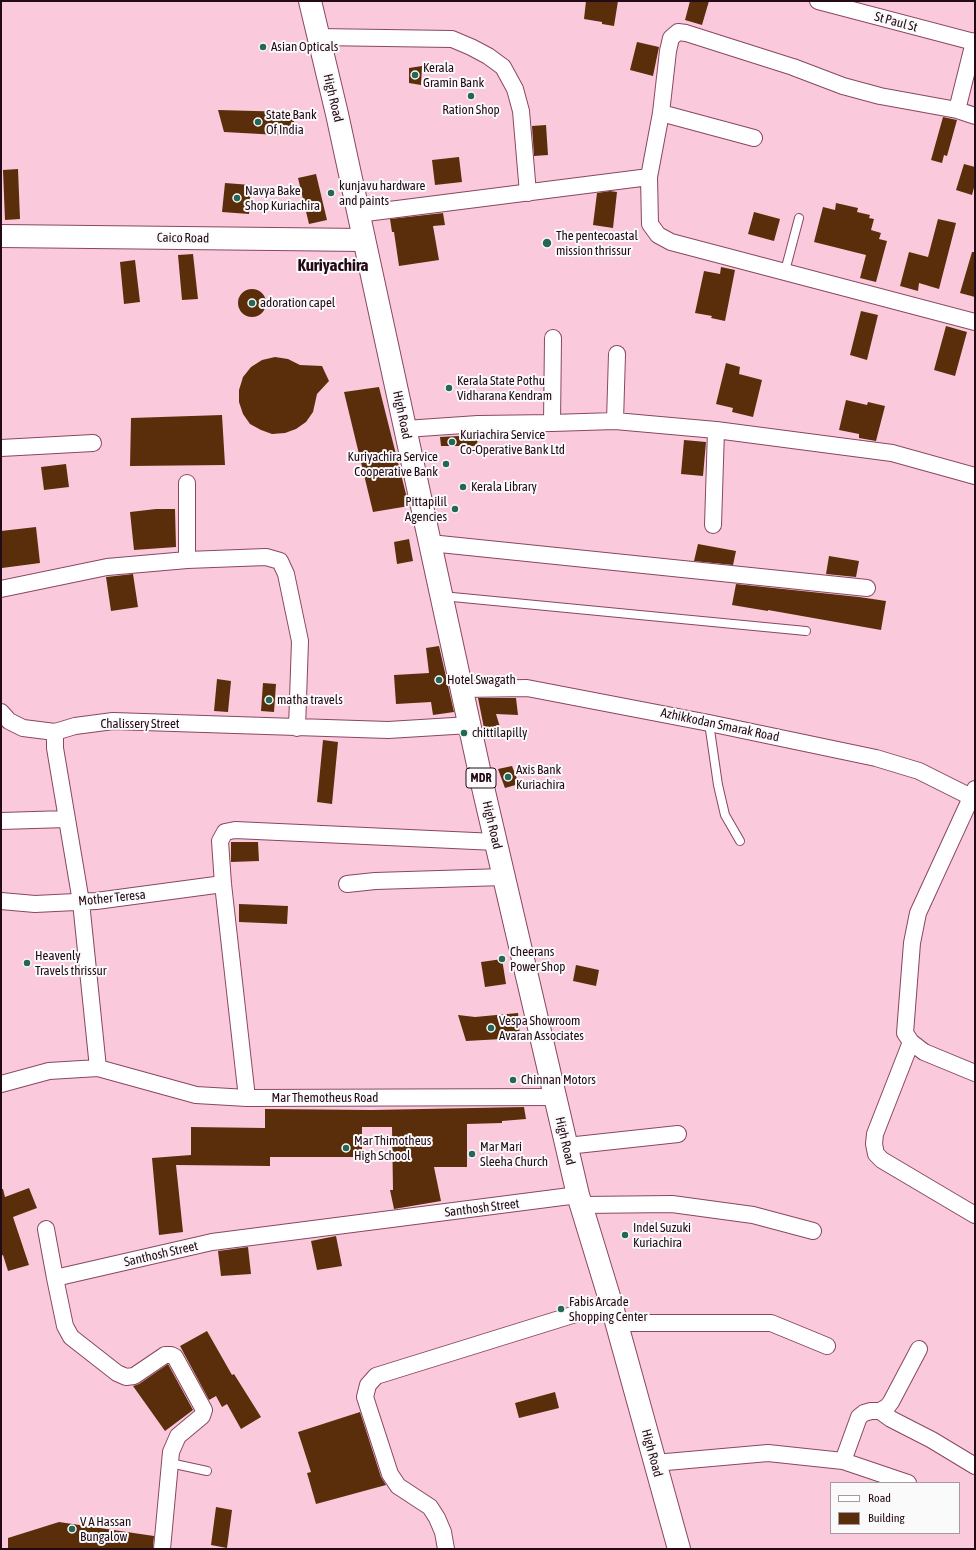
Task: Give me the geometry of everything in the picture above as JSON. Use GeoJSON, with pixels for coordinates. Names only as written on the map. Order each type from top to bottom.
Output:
{"type":"FeatureCollection","features":[{"type":"Feature","properties":{"kind":"main road","name":"High Road"},"geometry":{"type":"LineString","coordinates":[[310,1],[496,842],[555,1097],[580,1200],[617,1323],[679,1549]]}},
{"type":"Feature","properties":{"kind":"main road","name":"Caico Road"},"geometry":{"type":"LineString","coordinates":[[1,236],[364,240]]}},
{"type":"Feature","properties":{"kind":"street","name":"St Paul St"},"geometry":{"type":"LineString","coordinates":[[818,1],[974,42]]}},
{"type":"Feature","properties":{"kind":"street"},"geometry":{"type":"LineString","coordinates":[[975,116],[958,110],[880,96],[843,86],[793,67],[686,33],[678,32],[671,38],[668,51],[661,113],[649,177],[650,224],[658,235],[671,242],[975,322]]}},
{"type":"Feature","properties":{"kind":"street"},"geometry":{"type":"LineString","coordinates":[[318,37],[452,39],[488,56],[503,67],[515,89],[522,111],[528,192]]}},
{"type":"Feature","properties":{"kind":"street"},"geometry":{"type":"LineString","coordinates":[[958,110],[974,42]]}},
{"type":"Feature","properties":{"kind":"street"},"geometry":{"type":"LineString","coordinates":[[661,113],[754,138]]}},
{"type":"Feature","properties":{"kind":"street"},"geometry":{"type":"LineString","coordinates":[[358,214],[649,177]]}},
{"type":"Feature","properties":{"kind":"street"},"geometry":{"type":"LineString","coordinates":[[552,424],[553,338]]}},
{"type":"Feature","properties":{"kind":"street"},"geometry":{"type":"LineString","coordinates":[[615,420],[617,354]]}},
{"type":"Feature","properties":{"kind":"street"},"geometry":{"type":"LineString","coordinates":[[405,429],[478,424],[552,424],[615,420],[716,430],[892,453],[975,476]]}},
{"type":"Feature","properties":{"kind":"street"},"geometry":{"type":"LineString","coordinates":[[713,525],[716,430]]}},
{"type":"Feature","properties":{"kind":"street"},"geometry":{"type":"LineString","coordinates":[[1,448],[93,443]]}},
{"type":"Feature","properties":{"kind":"street"},"geometry":{"type":"LineString","coordinates":[[187,483],[187,560]]}},
{"type":"Feature","properties":{"kind":"street"},"geometry":{"type":"LineString","coordinates":[[430,543],[867,588]]}},
{"type":"Feature","properties":{"kind":"street"},"geometry":{"type":"LineString","coordinates":[[1,588],[107,567],[187,560],[266,557],[280,560],[286,574],[300,641],[297,728]]}},
{"type":"Feature","properties":{"kind":"street","name":"Azhikkodan Smarak Road"},"geometry":{"type":"LineString","coordinates":[[462,689],[527,688],[709,722],[876,758],[919,771],[973,795]]}},
{"type":"Feature","properties":{"kind":"street"},"geometry":{"type":"LineString","coordinates":[[1,712],[9,721],[22,728],[55,732],[54,748],[81,902],[98,1068]]}},
{"type":"Feature","properties":{"kind":"street","name":"Chalissery Street"},"geometry":{"type":"LineString","coordinates":[[55,732],[75,726],[113,721],[388,730],[470,725]]}},
{"type":"Feature","properties":{"kind":"street"},"geometry":{"type":"LineString","coordinates":[[973,795],[918,913],[912,943],[905,1033],[911,1042],[924,1052],[975,1073]]}},
{"type":"Feature","properties":{"kind":"street"},"geometry":{"type":"LineString","coordinates":[[1,821],[67,819]]}},
{"type":"Feature","properties":{"kind":"street"},"geometry":{"type":"LineString","coordinates":[[247,1098],[223,884],[220,841],[225,832],[235,830],[496,842]]}},
{"type":"Feature","properties":{"kind":"street"},"geometry":{"type":"LineString","coordinates":[[347,884],[375,881],[504,877]]}},
{"type":"Feature","properties":{"kind":"street","name":"Mother Teresa"},"geometry":{"type":"LineString","coordinates":[[1,901],[35,904],[81,902],[223,884]]}},
{"type":"Feature","properties":{"kind":"street"},"geometry":{"type":"LineString","coordinates":[[911,1042],[875,1134],[874,1144],[876,1154],[882,1160],[975,1215]]}},
{"type":"Feature","properties":{"kind":"street","name":"Mar Themotheus Road"},"geometry":{"type":"LineString","coordinates":[[1,1084],[49,1071],[98,1068],[196,1095],[247,1098],[555,1097]]}},
{"type":"Feature","properties":{"kind":"street"},"geometry":{"type":"LineString","coordinates":[[567,1146],[678,1134]]}},
{"type":"Feature","properties":{"kind":"street","name":"Santhosh Street"},"geometry":{"type":"LineString","coordinates":[[55,1278],[212,1242],[580,1200],[672,1204],[753,1215],[813,1231]]}},
{"type":"Feature","properties":{"kind":"street"},"geometry":{"type":"LineString","coordinates":[[46,1229],[65,1326],[71,1337],[117,1373],[126,1377],[134,1376],[165,1355],[175,1357],[204,1410],[202,1416],[178,1436],[171,1452],[162,1549]]}},
{"type":"Feature","properties":{"kind":"street"},"geometry":{"type":"LineString","coordinates":[[446,1549],[443,1532],[430,1507],[398,1486],[390,1474],[364,1397],[368,1385],[376,1376],[611,1303]]}},
{"type":"Feature","properties":{"kind":"street"},"geometry":{"type":"LineString","coordinates":[[617,1323],[772,1323],[827,1346]]}},
{"type":"Feature","properties":{"kind":"street"},"geometry":{"type":"LineString","coordinates":[[880,1411],[891,1402],[919,1349]]}},
{"type":"Feature","properties":{"kind":"street"},"geometry":{"type":"LineString","coordinates":[[843,1461],[859,1417],[864,1413],[880,1411],[890,1419],[932,1440],[975,1466]]}},
{"type":"Feature","properties":{"kind":"street"},"geometry":{"type":"LineString","coordinates":[[655,1463],[768,1453],[843,1461],[905,1482]]}},
{"type":"Feature","properties":{"kind":"lane"},"geometry":{"type":"LineString","coordinates":[[785,272],[799,218]]}},
{"type":"Feature","properties":{"kind":"lane"},"geometry":{"type":"LineString","coordinates":[[442,596],[806,631]]}},
{"type":"Feature","properties":{"kind":"lane"},"geometry":{"type":"LineString","coordinates":[[709,722],[718,785],[725,815],[740,841]]}},
{"type":"Feature","properties":{"kind":"lane"},"geometry":{"type":"LineString","coordinates":[[170,1463],[207,1471]]}},
{"type":"Feature","properties":{"kind":"building"},"geometry":{"type":"Polygon","coordinates":[[[586,1],[618,1],[614,26],[584,19],[586,1]]]}},
{"type":"Feature","properties":{"kind":"building"},"geometry":{"type":"Polygon","coordinates":[[[690,1],[709,1],[702,25],[685,20],[690,1]]]}},
{"type":"Feature","properties":{"kind":"building"},"geometry":{"type":"Polygon","coordinates":[[[637,42],[659,47],[653,76],[630,70],[637,42]]]}},
{"type":"Feature","properties":{"kind":"building","name":"Kerala Gramin Bank"},"geometry":{"type":"Polygon","coordinates":[[[422,66],[421,85],[409,83],[409,68],[422,66]]]}},
{"type":"Feature","properties":{"kind":"building","name":"State Bank Of India"},"geometry":{"type":"Polygon","coordinates":[[[218,110],[292,112],[297,136],[224,132],[218,110]]]}},
{"type":"Feature","properties":{"kind":"building"},"geometry":{"type":"Polygon","coordinates":[[[943,117],[957,120],[947,156],[944,155],[942,163],[931,160],[943,117]]]}},
{"type":"Feature","properties":{"kind":"building"},"geometry":{"type":"Polygon","coordinates":[[[546,125],[548,155],[534,156],[532,126],[546,125]]]}},
{"type":"Feature","properties":{"kind":"building"},"geometry":{"type":"Polygon","coordinates":[[[459,157],[462,182],[435,185],[432,160],[459,157]]]}},
{"type":"Feature","properties":{"kind":"building"},"geometry":{"type":"Polygon","coordinates":[[[964,164],[975,167],[975,184],[972,195],[956,190],[964,164]]]}},
{"type":"Feature","properties":{"kind":"building"},"geometry":{"type":"Polygon","coordinates":[[[18,169],[20,219],[5,220],[3,170],[18,169]]]}},
{"type":"Feature","properties":{"kind":"building"},"geometry":{"type":"Polygon","coordinates":[[[316,174],[327,220],[309,224],[298,178],[316,174]]]}},
{"type":"Feature","properties":{"kind":"building","name":"Navya Bake Shop Kuriachira"},"geometry":{"type":"Polygon","coordinates":[[[225,183],[251,185],[249,214],[222,212],[225,183]]]}},
{"type":"Feature","properties":{"kind":"building"},"geometry":{"type":"Polygon","coordinates":[[[610,191],[617,192],[613,228],[593,225],[597,193],[610,191]]]}},
{"type":"Feature","properties":{"kind":"building"},"geometry":{"type":"Polygon","coordinates":[[[836,203],[858,208],[857,212],[870,215],[869,218],[874,219],[871,230],[881,233],[879,239],[887,241],[876,282],[860,278],[866,255],[814,242],[823,207],[835,210],[836,203]]]}},
{"type":"Feature","properties":{"kind":"building"},"geometry":{"type":"Polygon","coordinates":[[[754,212],[780,219],[774,241],[748,234],[754,212]]]}},
{"type":"Feature","properties":{"kind":"building"},"geometry":{"type":"Polygon","coordinates":[[[443,213],[445,225],[433,226],[439,260],[399,266],[394,232],[392,232],[390,219],[443,213]]]}},
{"type":"Feature","properties":{"kind":"building"},"geometry":{"type":"Polygon","coordinates":[[[938,219],[956,223],[939,289],[919,283],[918,291],[900,286],[909,252],[928,257],[938,219]]]}},
{"type":"Feature","properties":{"kind":"building"},"geometry":{"type":"Polygon","coordinates":[[[972,252],[975,252],[975,297],[960,293],[972,252]]]}},
{"type":"Feature","properties":{"kind":"building"},"geometry":{"type":"Polygon","coordinates":[[[193,254],[198,299],[182,300],[178,255],[193,254]]]}},
{"type":"Feature","properties":{"kind":"building"},"geometry":{"type":"Polygon","coordinates":[[[135,260],[140,302],[124,304],[120,262],[135,260]]]}},
{"type":"Feature","properties":{"kind":"building"},"geometry":{"type":"Polygon","coordinates":[[[721,267],[735,270],[725,321],[711,318],[712,316],[695,313],[704,271],[720,274],[721,267]]]}},
{"type":"Feature","properties":{"kind":"building","name":"adoration capel"},"geometry":{"type":"Polygon","coordinates":[[[252,289],[262,293],[266,303],[262,313],[252,317],[242,313],[238,303],[242,293],[252,289]]]}},
{"type":"Feature","properties":{"kind":"building"},"geometry":{"type":"Polygon","coordinates":[[[861,311],[878,315],[867,360],[850,355],[861,311]]]}},
{"type":"Feature","properties":{"kind":"building"},"geometry":{"type":"Polygon","coordinates":[[[946,326],[967,332],[955,376],[934,370],[946,326]]]}},
{"type":"Feature","properties":{"kind":"building"},"geometry":{"type":"Polygon","coordinates":[[[275,357],[288,359],[300,365],[322,366],[329,381],[317,394],[313,412],[306,422],[296,429],[285,433],[272,434],[250,424],[243,414],[239,402],[239,390],[243,377],[251,367],[262,360],[275,357]]]}},
{"type":"Feature","properties":{"kind":"building"},"geometry":{"type":"Polygon","coordinates":[[[726,363],[740,367],[739,374],[762,380],[753,417],[732,412],[733,408],[716,404],[726,363]]]}},
{"type":"Feature","properties":{"kind":"building"},"geometry":{"type":"Polygon","coordinates":[[[379,387],[409,506],[373,512],[344,392],[379,387]]]}},
{"type":"Feature","properties":{"kind":"building"},"geometry":{"type":"Polygon","coordinates":[[[846,400],[867,405],[868,402],[885,406],[876,441],[859,438],[859,434],[839,430],[846,400]]]}},
{"type":"Feature","properties":{"kind":"building"},"geometry":{"type":"Polygon","coordinates":[[[222,415],[225,465],[130,466],[131,418],[222,415]]]}},
{"type":"Feature","properties":{"kind":"building","name":"Kuriachira Service Co-Operative Bank Ltd"},"geometry":{"type":"Polygon","coordinates":[[[478,435],[477,446],[441,446],[440,437],[478,435]]]}},
{"type":"Feature","properties":{"kind":"building"},"geometry":{"type":"Polygon","coordinates":[[[684,440],[706,442],[703,476],[681,474],[684,440]]]}},
{"type":"Feature","properties":{"kind":"building"},"geometry":{"type":"Polygon","coordinates":[[[66,464],[69,487],[44,490],[41,467],[66,464]]]}},
{"type":"Feature","properties":{"kind":"building"},"geometry":{"type":"Polygon","coordinates":[[[156,509],[175,509],[176,547],[134,550],[130,512],[156,509]]]}},
{"type":"Feature","properties":{"kind":"building"},"geometry":{"type":"Polygon","coordinates":[[[36,527],[40,563],[2,568],[1,531],[36,527]]]}},
{"type":"Feature","properties":{"kind":"building"},"geometry":{"type":"Polygon","coordinates":[[[409,539],[413,561],[397,564],[394,542],[409,539]]]}},
{"type":"Feature","properties":{"kind":"building"},"geometry":{"type":"Polygon","coordinates":[[[698,544],[736,551],[733,565],[694,561],[698,544]]]}},
{"type":"Feature","properties":{"kind":"building"},"geometry":{"type":"Polygon","coordinates":[[[829,556],[859,561],[856,577],[826,574],[829,556]]]}},
{"type":"Feature","properties":{"kind":"building"},"geometry":{"type":"Polygon","coordinates":[[[133,574],[138,607],[111,611],[106,577],[133,574]]]}},
{"type":"Feature","properties":{"kind":"building"},"geometry":{"type":"Polygon","coordinates":[[[736,584],[886,601],[881,630],[732,605],[736,584]]]}},
{"type":"Feature","properties":{"kind":"building"},"geometry":{"type":"Polygon","coordinates":[[[439,646],[454,712],[433,715],[431,702],[396,704],[394,675],[429,673],[426,648],[439,646]]]}},
{"type":"Feature","properties":{"kind":"building"},"geometry":{"type":"Polygon","coordinates":[[[217,679],[231,681],[228,712],[214,711],[217,679]]]}},
{"type":"Feature","properties":{"kind":"building"},"geometry":{"type":"Polygon","coordinates":[[[263,683],[276,684],[274,712],[261,711],[263,683]]]}},
{"type":"Feature","properties":{"kind":"building"},"geometry":{"type":"Polygon","coordinates":[[[478,698],[516,698],[518,715],[496,714],[500,727],[484,728],[478,698]]]}},
{"type":"Feature","properties":{"kind":"building"},"geometry":{"type":"Polygon","coordinates":[[[323,740],[338,742],[332,804],[317,802],[323,740]]]}},
{"type":"Feature","properties":{"kind":"building","name":"Axis Bank Kuriachira"},"geometry":{"type":"Polygon","coordinates":[[[512,766],[519,784],[505,788],[498,769],[512,766]]]}},
{"type":"Feature","properties":{"kind":"building"},"geometry":{"type":"Polygon","coordinates":[[[231,842],[258,842],[259,861],[231,862],[231,842]]]}},
{"type":"Feature","properties":{"kind":"building"},"geometry":{"type":"Polygon","coordinates":[[[239,904],[288,906],[287,924],[239,922],[239,904]]]}},
{"type":"Feature","properties":{"kind":"building"},"geometry":{"type":"Polygon","coordinates":[[[502,959],[506,984],[485,987],[481,962],[502,959]]]}},
{"type":"Feature","properties":{"kind":"building"},"geometry":{"type":"Polygon","coordinates":[[[576,965],[599,970],[596,986],[573,981],[576,965]]]}},
{"type":"Feature","properties":{"kind":"building","name":"Vespa Showroom Avaran Associates"},"geometry":{"type":"Polygon","coordinates":[[[518,1013],[520,1038],[466,1041],[458,1015],[475,1017],[518,1013]]]}},
{"type":"Feature","properties":{"kind":"building"},"geometry":{"type":"Polygon","coordinates":[[[524,1107],[526,1119],[502,1121],[502,1123],[467,1124],[467,1167],[434,1167],[441,1201],[394,1209],[390,1190],[393,1190],[392,1127],[362,1127],[362,1157],[270,1157],[270,1166],[176,1165],[183,1232],[159,1235],[152,1158],[191,1155],[191,1127],[265,1128],[265,1109],[372,1110],[524,1107]]]}},
{"type":"Feature","properties":{"kind":"building"},"geometry":{"type":"Polygon","coordinates":[[[29,1188],[37,1208],[13,1217],[29,1265],[8,1271],[3,1255],[1,1256],[1,1189],[3,1189],[5,1197],[29,1188]]]}},
{"type":"Feature","properties":{"kind":"building"},"geometry":{"type":"Polygon","coordinates":[[[336,1236],[342,1266],[317,1270],[311,1241],[336,1236]]]}},
{"type":"Feature","properties":{"kind":"building"},"geometry":{"type":"Polygon","coordinates":[[[248,1247],[251,1274],[221,1276],[218,1251],[248,1247]]]}},
{"type":"Feature","properties":{"kind":"building"},"geometry":{"type":"Polygon","coordinates":[[[207,1331],[232,1375],[234,1374],[261,1417],[241,1429],[227,1404],[222,1407],[216,1396],[209,1400],[180,1346],[207,1331]]]}},
{"type":"Feature","properties":{"kind":"building"},"geometry":{"type":"Polygon","coordinates":[[[168,1364],[193,1410],[165,1431],[133,1386],[139,1384],[168,1364]]]}},
{"type":"Feature","properties":{"kind":"building"},"geometry":{"type":"Polygon","coordinates":[[[555,1392],[559,1408],[519,1418],[515,1403],[555,1392]]]}},
{"type":"Feature","properties":{"kind":"building"},"geometry":{"type":"Polygon","coordinates":[[[360,1412],[381,1477],[386,1485],[316,1504],[307,1473],[311,1472],[298,1432],[360,1412]]]}},
{"type":"Feature","properties":{"kind":"building"},"geometry":{"type":"Polygon","coordinates":[[[216,1507],[232,1510],[227,1548],[211,1545],[216,1507]]]}},
{"type":"Feature","properties":{"kind":"building","name":"V A Hassan Bungalow"},"geometry":{"type":"Polygon","coordinates":[[[59,1522],[154,1536],[153,1549],[8,1549],[8,1538],[59,1522]]]}},
{"type":"Feature","properties":{"kind":"place","name":"Asian Opticals"},"geometry":{"type":"Point","coordinates":[263,47]}},
{"type":"Feature","properties":{"kind":"place","name":"Kerala Gramin Bank"},"geometry":{"type":"Point","coordinates":[415,75]}},
{"type":"Feature","properties":{"kind":"place","name":"Ration Shop"},"geometry":{"type":"Point","coordinates":[471,96]}},
{"type":"Feature","properties":{"kind":"place","name":"State Bank Of India"},"geometry":{"type":"Point","coordinates":[258,122]}},
{"type":"Feature","properties":{"kind":"place","name":"kunjavu hardware and paints"},"geometry":{"type":"Point","coordinates":[331,193]}},
{"type":"Feature","properties":{"kind":"place","name":"Navya Bake Shop Kuriachira"},"geometry":{"type":"Point","coordinates":[237,198]}},
{"type":"Feature","properties":{"kind":"place","name":"The pentecoastal mission thrissur"},"geometry":{"type":"Point","coordinates":[547,243]}},
{"type":"Feature","properties":{"kind":"place","name":"adoration capel"},"geometry":{"type":"Point","coordinates":[252,303]}},
{"type":"Feature","properties":{"kind":"place","name":"Kerala State Pothu Vidharana Kendram"},"geometry":{"type":"Point","coordinates":[449,388]}},
{"type":"Feature","properties":{"kind":"place","name":"Kuriachira Service Co-Operative Bank Ltd"},"geometry":{"type":"Point","coordinates":[452,442]}},
{"type":"Feature","properties":{"kind":"place","name":"Kuriyachira Service Cooperative Bank"},"geometry":{"type":"Point","coordinates":[446,464]}},
{"type":"Feature","properties":{"kind":"place","name":"Kerala Library"},"geometry":{"type":"Point","coordinates":[463,487]}},
{"type":"Feature","properties":{"kind":"place","name":"Pittapilil Agencies"},"geometry":{"type":"Point","coordinates":[455,509]}},
{"type":"Feature","properties":{"kind":"place","name":"Hotel Swagath"},"geometry":{"type":"Point","coordinates":[439,680]}},
{"type":"Feature","properties":{"kind":"place","name":"matha travels"},"geometry":{"type":"Point","coordinates":[269,700]}},
{"type":"Feature","properties":{"kind":"place","name":"chittilapilly"},"geometry":{"type":"Point","coordinates":[464,733]}},
{"type":"Feature","properties":{"kind":"place","name":"Axis Bank Kuriachira"},"geometry":{"type":"Point","coordinates":[508,777]}},
{"type":"Feature","properties":{"kind":"place","name":"Cheerans Power Shop"},"geometry":{"type":"Point","coordinates":[502,959]}},
{"type":"Feature","properties":{"kind":"place","name":"Heavenly Travels thrissur"},"geometry":{"type":"Point","coordinates":[27,963]}},
{"type":"Feature","properties":{"kind":"place","name":"Vespa Showroom Avaran Associates"},"geometry":{"type":"Point","coordinates":[491,1028]}},
{"type":"Feature","properties":{"kind":"place","name":"Chinnan Motors"},"geometry":{"type":"Point","coordinates":[513,1080]}},
{"type":"Feature","properties":{"kind":"place","name":"Mar Thimotheus High School"},"geometry":{"type":"Point","coordinates":[346,1148]}},
{"type":"Feature","properties":{"kind":"place","name":"Mar Mari Sleeha Church"},"geometry":{"type":"Point","coordinates":[472,1154]}},
{"type":"Feature","properties":{"kind":"place","name":"Indel Suzuki Kuriachira"},"geometry":{"type":"Point","coordinates":[625,1235]}},
{"type":"Feature","properties":{"kind":"place","name":"Fabis Arcade Shopping Center"},"geometry":{"type":"Point","coordinates":[561,1309]}},
{"type":"Feature","properties":{"kind":"place","name":"V A Hassan Bungalow"},"geometry":{"type":"Point","coordinates":[72,1529]}},
{"type":"Feature","properties":{"kind":"district","name":"Kuriyachira"},"geometry":{"type":"Point","coordinates":[333,266]}}]}
